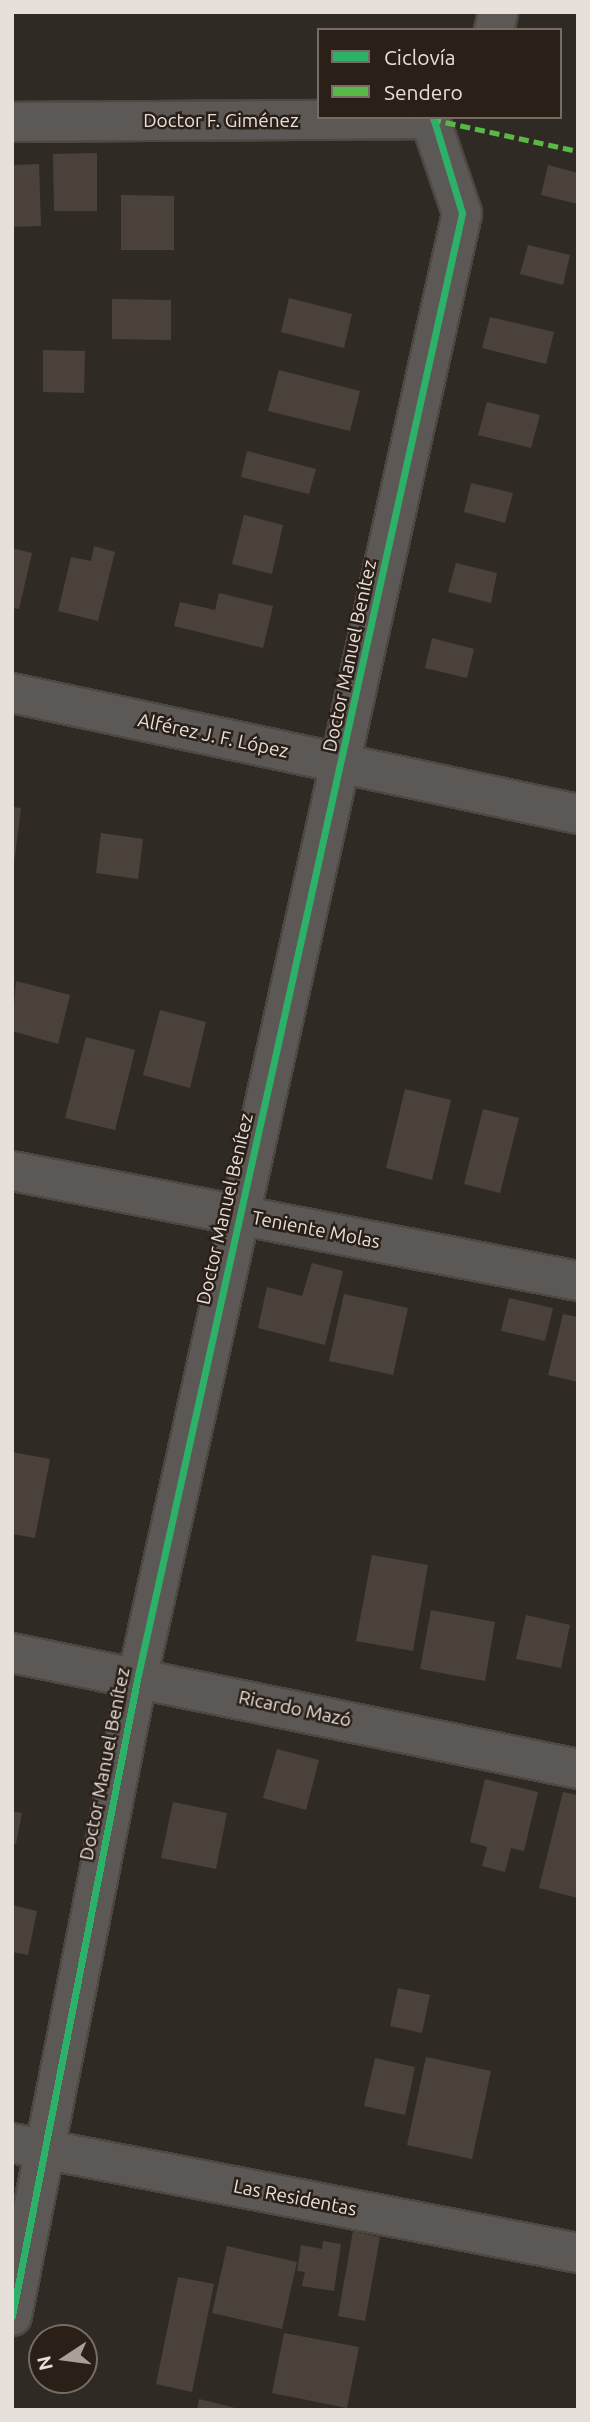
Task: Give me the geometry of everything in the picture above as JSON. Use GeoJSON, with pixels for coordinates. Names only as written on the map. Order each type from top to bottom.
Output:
{"type":"FeatureCollection","features":[{"type":"Feature","properties":{"kind":"street","name":"Doctor F. Giménez"},"geometry":{"type":"LineString","coordinates":[[12,122],[326,119]]}},
{"type":"Feature","properties":{"kind":"street","name":"Doctor Manuel Benítez"},"geometry":{"type":"LineString","coordinates":[[12,2316],[29,2146],[138,1675],[462,213],[431,119]]}},
{"type":"Feature","properties":{"kind":"street","name":"Alférez J. F. López"},"geometry":{"type":"LineString","coordinates":[[12,693],[578,814]]}},
{"type":"Feature","properties":{"kind":"street","name":"Teniente Molas"},"geometry":{"type":"LineString","coordinates":[[12,1171],[578,1281]]}},
{"type":"Feature","properties":{"kind":"street","name":"Ricardo Mazó"},"geometry":{"type":"LineString","coordinates":[[12,1653],[138,1675],[578,1769]]}},
{"type":"Feature","properties":{"kind":"street","name":"Las Residentas"},"geometry":{"type":"LineString","coordinates":[[29,2146],[578,2253]]}},
{"type":"Feature","properties":{"kind":"building"},"geometry":{"type":"Polygon","coordinates":[[[97,153],[97,211],[54,211],[53,154],[97,153]]]}},
{"type":"Feature","properties":{"kind":"building"},"geometry":{"type":"Polygon","coordinates":[[[39,164],[41,226],[12,227],[12,165],[39,164]]]}},
{"type":"Feature","properties":{"kind":"building"},"geometry":{"type":"Polygon","coordinates":[[[548,165],[578,173],[578,204],[541,195],[548,165]]]}},
{"type":"Feature","properties":{"kind":"building"},"geometry":{"type":"Polygon","coordinates":[[[121,195],[174,196],[174,250],[121,250],[121,195]]]}},
{"type":"Feature","properties":{"kind":"building"},"geometry":{"type":"Polygon","coordinates":[[[528,245],[570,255],[563,285],[520,274],[528,245]]]}},
{"type":"Feature","properties":{"kind":"building"},"geometry":{"type":"Polygon","coordinates":[[[289,298],[352,314],[344,348],[281,332],[289,298]]]}},
{"type":"Feature","properties":{"kind":"building"},"geometry":{"type":"Polygon","coordinates":[[[112,299],[171,300],[171,340],[112,339],[112,299]]]}},
{"type":"Feature","properties":{"kind":"building"},"geometry":{"type":"Polygon","coordinates":[[[490,317],[554,332],[546,364],[482,348],[490,317]]]}},
{"type":"Feature","properties":{"kind":"building"},"geometry":{"type":"Polygon","coordinates":[[[43,350],[85,351],[84,393],[43,392],[43,350]]]}},
{"type":"Feature","properties":{"kind":"building"},"geometry":{"type":"Polygon","coordinates":[[[279,370],[360,391],[350,431],[268,411],[279,370]]]}},
{"type":"Feature","properties":{"kind":"building"},"geometry":{"type":"Polygon","coordinates":[[[487,402],[540,415],[531,448],[478,435],[487,402]]]}},
{"type":"Feature","properties":{"kind":"building"},"geometry":{"type":"Polygon","coordinates":[[[247,451],[316,469],[309,494],[241,477],[247,451]]]}},
{"type":"Feature","properties":{"kind":"building"},"geometry":{"type":"Polygon","coordinates":[[[471,483],[513,493],[505,523],[464,512],[471,483]]]}},
{"type":"Feature","properties":{"kind":"building"},"geometry":{"type":"Polygon","coordinates":[[[244,515],[283,525],[272,574],[232,564],[244,515]]]}},
{"type":"Feature","properties":{"kind":"building"},"geometry":{"type":"Polygon","coordinates":[[[94,546],[115,552],[98,621],[58,611],[71,557],[91,561],[94,546]]]}},
{"type":"Feature","properties":{"kind":"building"},"geometry":{"type":"Polygon","coordinates":[[[12,548],[32,553],[19,609],[12,608],[12,548]]]}},
{"type":"Feature","properties":{"kind":"building"},"geometry":{"type":"Polygon","coordinates":[[[456,563],[497,573],[491,603],[448,592],[456,563]]]}},
{"type":"Feature","properties":{"kind":"building"},"geometry":{"type":"Polygon","coordinates":[[[219,593],[273,606],[263,648],[174,626],[180,602],[215,610],[219,593]]]}},
{"type":"Feature","properties":{"kind":"building"},"geometry":{"type":"Polygon","coordinates":[[[432,638],[474,649],[467,678],[425,668],[432,638]]]}},
{"type":"Feature","properties":{"kind":"building"},"geometry":{"type":"Polygon","coordinates":[[[12,807],[21,808],[14,864],[12,863],[12,807]]]}},
{"type":"Feature","properties":{"kind":"building"},"geometry":{"type":"Polygon","coordinates":[[[101,833],[143,839],[138,879],[96,873],[101,833]]]}},
{"type":"Feature","properties":{"kind":"building"},"geometry":{"type":"Polygon","coordinates":[[[16,981],[70,995],[58,1044],[12,1031],[16,981]]]}},
{"type":"Feature","properties":{"kind":"building"},"geometry":{"type":"Polygon","coordinates":[[[160,1010],[206,1022],[190,1088],[143,1075],[160,1010]]]}},
{"type":"Feature","properties":{"kind":"building"},"geometry":{"type":"Polygon","coordinates":[[[86,1037],[135,1050],[115,1130],[65,1118],[86,1037]]]}},
{"type":"Feature","properties":{"kind":"building"},"geometry":{"type":"Polygon","coordinates":[[[405,1089],[451,1100],[432,1180],[386,1168],[405,1089]]]}},
{"type":"Feature","properties":{"kind":"building"},"geometry":{"type":"Polygon","coordinates":[[[483,1109],[519,1118],[500,1193],[464,1184],[483,1109]]]}},
{"type":"Feature","properties":{"kind":"building"},"geometry":{"type":"Polygon","coordinates":[[[312,1263],[343,1271],[325,1345],[258,1328],[267,1287],[302,1296],[312,1263]]]}},
{"type":"Feature","properties":{"kind":"building"},"geometry":{"type":"Polygon","coordinates":[[[344,1294],[408,1308],[393,1375],[329,1361],[344,1294]]]}},
{"type":"Feature","properties":{"kind":"building"},"geometry":{"type":"Polygon","coordinates":[[[509,1298],[553,1308],[545,1341],[501,1331],[509,1298]]]}},
{"type":"Feature","properties":{"kind":"building"},"geometry":{"type":"Polygon","coordinates":[[[563,1314],[578,1317],[578,1382],[548,1375],[563,1314]]]}},
{"type":"Feature","properties":{"kind":"building"},"geometry":{"type":"Polygon","coordinates":[[[12,1452],[50,1459],[35,1538],[12,1534],[12,1452]]]}},
{"type":"Feature","properties":{"kind":"building"},"geometry":{"type":"Polygon","coordinates":[[[372,1555],[428,1565],[413,1651],[356,1641],[372,1555]]]}},
{"type":"Feature","properties":{"kind":"building"},"geometry":{"type":"Polygon","coordinates":[[[431,1610],[495,1622],[485,1681],[420,1669],[431,1610]]]}},
{"type":"Feature","properties":{"kind":"building"},"geometry":{"type":"Polygon","coordinates":[[[526,1615],[570,1625],[561,1668],[516,1659],[526,1615]]]}},
{"type":"Feature","properties":{"kind":"building"},"geometry":{"type":"Polygon","coordinates":[[[277,1749],[319,1760],[306,1810],[263,1798],[277,1749]]]}},
{"type":"Feature","properties":{"kind":"building"},"geometry":{"type":"Polygon","coordinates":[[[485,1779],[538,1792],[524,1851],[511,1848],[505,1872],[482,1866],[487,1847],[470,1842],[485,1779]]]}},
{"type":"Feature","properties":{"kind":"building"},"geometry":{"type":"Polygon","coordinates":[[[563,1792],[578,1795],[578,1898],[539,1888],[563,1792]]]}},
{"type":"Feature","properties":{"kind":"building"},"geometry":{"type":"Polygon","coordinates":[[[173,1802],[227,1813],[216,1869],[161,1858],[173,1802]]]}},
{"type":"Feature","properties":{"kind":"building"},"geometry":{"type":"Polygon","coordinates":[[[12,1811],[22,1813],[16,1844],[12,1843],[12,1811]]]}},
{"type":"Feature","properties":{"kind":"building"},"geometry":{"type":"Polygon","coordinates":[[[12,1905],[37,1911],[28,1955],[12,1952],[12,1905]]]}},
{"type":"Feature","properties":{"kind":"building"},"geometry":{"type":"Polygon","coordinates":[[[398,1988],[430,1995],[422,2033],[390,2026],[398,1988]]]}},
{"type":"Feature","properties":{"kind":"building"},"geometry":{"type":"Polygon","coordinates":[[[426,2057],[491,2071],[472,2159],[407,2145],[426,2057]]]}},
{"type":"Feature","properties":{"kind":"building"},"geometry":{"type":"Polygon","coordinates":[[[375,2058],[415,2067],[405,2115],[364,2106],[375,2058]]]}},
{"type":"Feature","properties":{"kind":"building"},"geometry":{"type":"Polygon","coordinates":[[[353,2231],[380,2237],[365,2321],[338,2316],[353,2231]]]}},
{"type":"Feature","properties":{"kind":"building"},"geometry":{"type":"Polygon","coordinates":[[[323,2241],[341,2244],[334,2291],[302,2286],[305,2272],[297,2271],[301,2245],[322,2249],[323,2241]]]}},
{"type":"Feature","properties":{"kind":"building"},"geometry":{"type":"Polygon","coordinates":[[[227,2246],[297,2262],[282,2329],[212,2313],[227,2246]]]}},
{"type":"Feature","properties":{"kind":"building"},"geometry":{"type":"Polygon","coordinates":[[[178,2277],[214,2284],[192,2392],[156,2384],[178,2277]]]}},
{"type":"Feature","properties":{"kind":"building"},"geometry":{"type":"Polygon","coordinates":[[[284,2333],[359,2347],[347,2408],[272,2393],[284,2333]]]}},
{"type":"Feature","properties":{"kind":"building"},"geometry":{"type":"Polygon","coordinates":[[[199,2399],[239,2409],[239,2410],[197,2410],[199,2399]]]}},
{"type":"Feature","properties":{"kind":"marked path"},"geometry":{"type":"LineString","coordinates":[[431,119],[578,151]]}},
{"type":"Feature","properties":{"kind":"cycle path"},"geometry":{"type":"LineString","coordinates":[[12,2316],[138,1675],[462,213],[434,119]]}}]}
